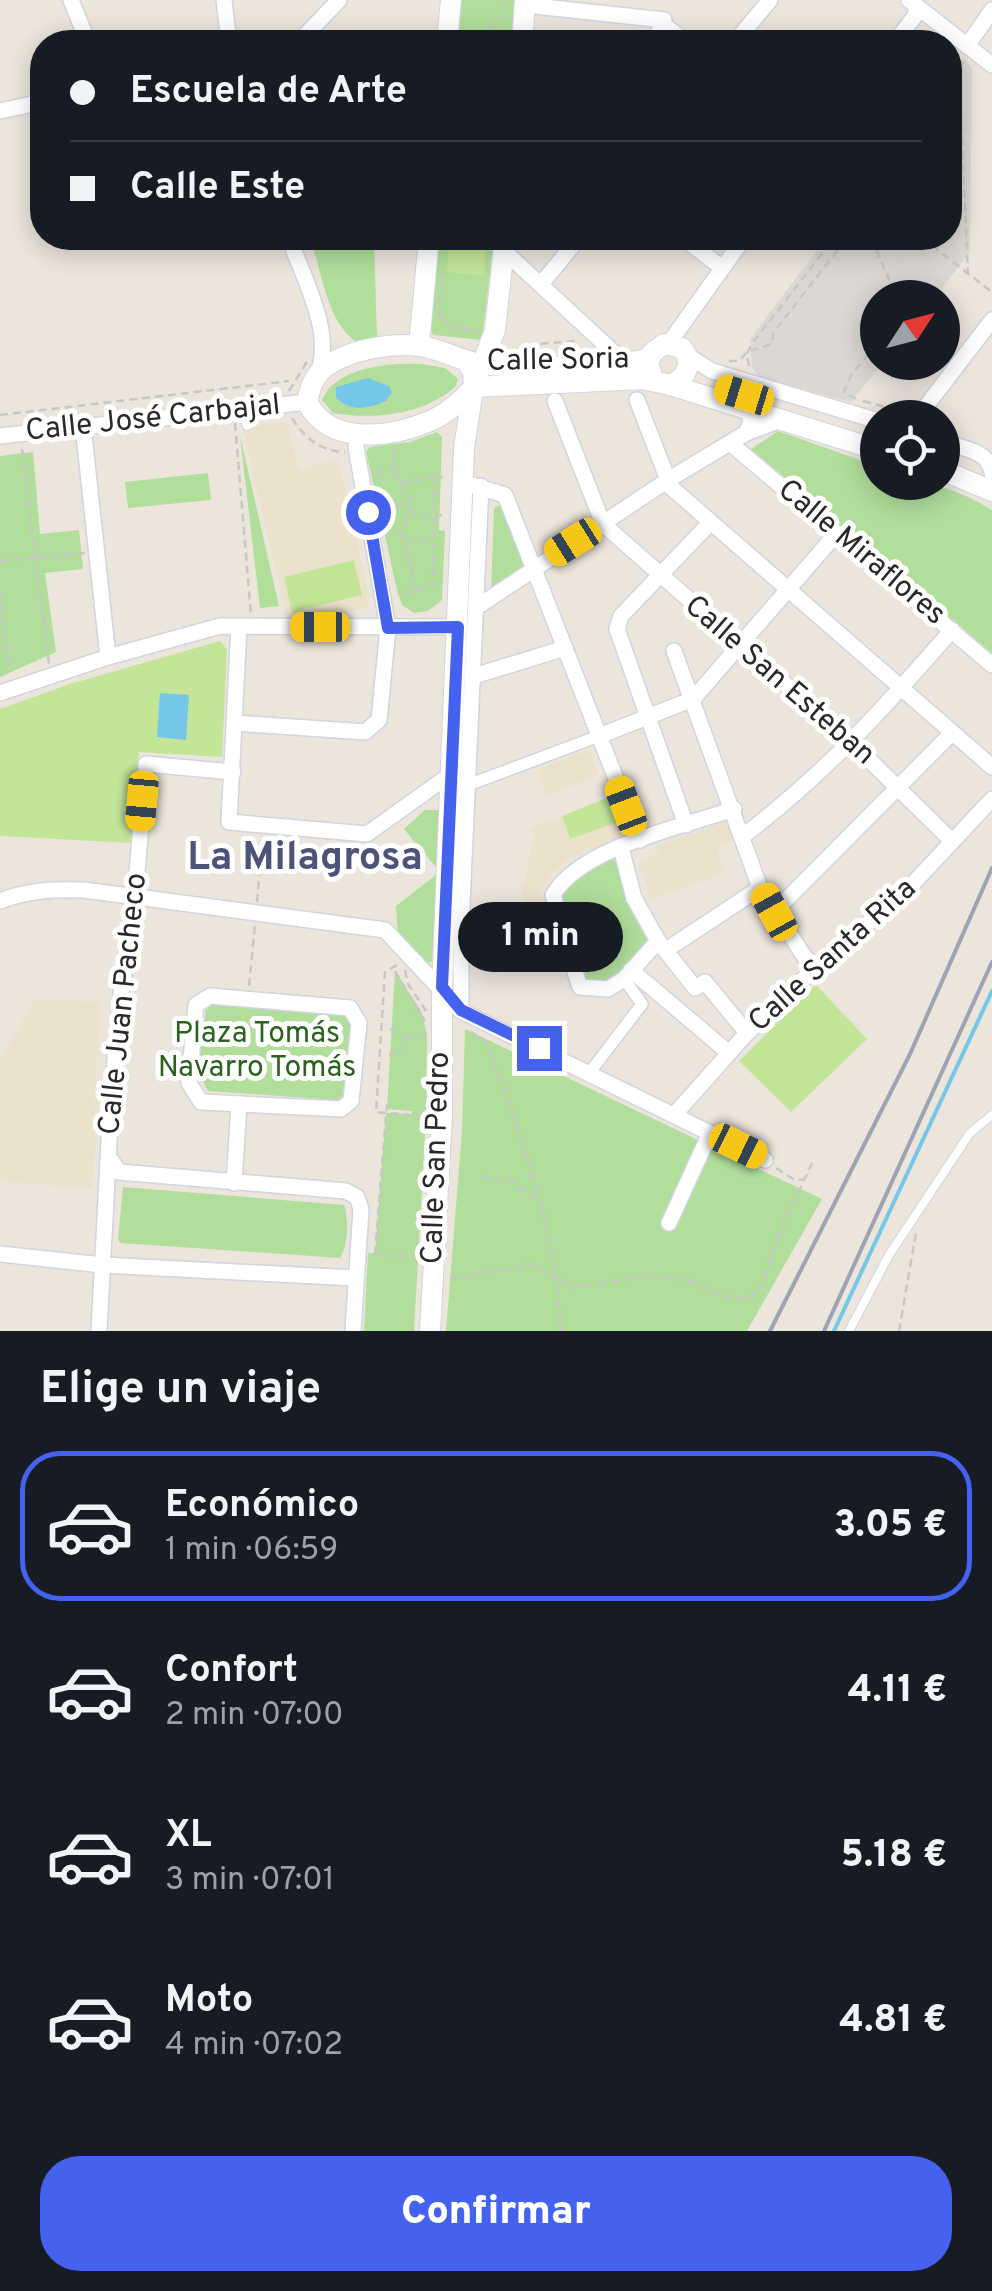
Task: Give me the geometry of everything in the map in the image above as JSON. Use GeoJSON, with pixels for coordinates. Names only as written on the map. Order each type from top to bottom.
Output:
{"type":"FeatureCollection","features":[{"type":"Feature","properties":{"kind":"main road"},"geometry":{"type":"LineString","coordinates":[[448,30],[451,0]]}},
{"type":"Feature","properties":{"kind":"main road"},"geometry":{"type":"LineString","coordinates":[[518,2],[521,30]]}},
{"type":"Feature","properties":{"kind":"main road"},"geometry":{"type":"LineString","coordinates":[[419,346],[428,250]]}},
{"type":"Feature","properties":{"kind":"main road","name":"Calle San Pedro"},"geometry":{"type":"LineString","coordinates":[[430,1331],[442,1116],[442,987],[460,779],[458,627],[464,446],[474,377],[497,317],[503,250]]}},
{"type":"Feature","properties":{"kind":"main road"},"geometry":{"type":"LineString","coordinates":[[419,346],[474,377],[442,415],[428,422],[354,437],[331,430],[307,402],[311,384],[324,368],[356,352],[419,346]]}},
{"type":"Feature","properties":{"kind":"main road"},"geometry":{"type":"LineString","coordinates":[[860,430],[698,380],[681,355],[658,347],[648,364],[662,383],[860,444]]}},
{"type":"Feature","properties":{"kind":"main road"},"geometry":{"type":"LineString","coordinates":[[662,383],[684,377],[681,355]]}},
{"type":"Feature","properties":{"kind":"main road","name":"Calle Soria"},"geometry":{"type":"LineString","coordinates":[[474,377],[650,358]]}},
{"type":"Feature","properties":{"kind":"main road","name":"Calle Soria"},"geometry":{"type":"LineString","coordinates":[[474,377],[662,383]]}},
{"type":"Feature","properties":{"kind":"main road"},"geometry":{"type":"LineString","coordinates":[[442,415],[456,426],[464,446]]}},
{"type":"Feature","properties":{"kind":"main road"},"geometry":{"type":"LineString","coordinates":[[960,463],[992,474]]}},
{"type":"Feature","properties":{"kind":"main road"},"geometry":{"type":"LineString","coordinates":[[960,478],[992,491]]}},
{"type":"Feature","properties":{"kind":"street"},"geometry":{"type":"LineString","coordinates":[[71,0],[83,30]]}},
{"type":"Feature","properties":{"kind":"street"},"geometry":{"type":"LineString","coordinates":[[224,0],[227,30]]}},
{"type":"Feature","properties":{"kind":"street"},"geometry":{"type":"LineString","coordinates":[[310,30],[339,0]]}},
{"type":"Feature","properties":{"kind":"street"},"geometry":{"type":"LineString","coordinates":[[659,30],[664,22],[666,0]]}},
{"type":"Feature","properties":{"kind":"street"},"geometry":{"type":"LineString","coordinates":[[745,30],[770,0]]}},
{"type":"Feature","properties":{"kind":"street"},"geometry":{"type":"LineString","coordinates":[[518,2],[664,22],[673,30]]}},
{"type":"Feature","properties":{"kind":"street"},"geometry":{"type":"LineString","coordinates":[[904,30],[915,16],[913,3]]}},
{"type":"Feature","properties":{"kind":"street"},"geometry":{"type":"LineString","coordinates":[[913,3],[947,30]]}},
{"type":"Feature","properties":{"kind":"street"},"geometry":{"type":"LineString","coordinates":[[970,48],[992,10]]}},
{"type":"Feature","properties":{"kind":"street"},"geometry":{"type":"LineString","coordinates":[[962,42],[992,65]]}},
{"type":"Feature","properties":{"kind":"street"},"geometry":{"type":"LineString","coordinates":[[0,111],[30,105]]}},
{"type":"Feature","properties":{"kind":"street"},"geometry":{"type":"LineString","coordinates":[[297,250],[318,321],[322,353],[317,377]]}},
{"type":"Feature","properties":{"kind":"street"},"geometry":{"type":"LineString","coordinates":[[510,250],[624,362]]}},
{"type":"Feature","properties":{"kind":"street"},"geometry":{"type":"LineString","coordinates":[[542,284],[569,250]]}},
{"type":"Feature","properties":{"kind":"street"},"geometry":{"type":"LineString","coordinates":[[698,250],[720,267]]}},
{"type":"Feature","properties":{"kind":"street"},"geometry":{"type":"LineString","coordinates":[[734,250],[720,267],[681,355],[712,371],[860,416]]}},
{"type":"Feature","properties":{"kind":"street"},"geometry":{"type":"LineString","coordinates":[[925,400],[992,320]]}},
{"type":"Feature","properties":{"kind":"street"},"geometry":{"type":"LineString","coordinates":[[318,321],[337,346],[356,352]]}},
{"type":"Feature","properties":{"kind":"street"},"geometry":{"type":"LineString","coordinates":[[636,400],[667,481],[710,524],[992,767]]}},
{"type":"Feature","properties":{"kind":"street"},"geometry":{"type":"LineString","coordinates":[[556,401],[603,524]]}},
{"type":"Feature","properties":{"kind":"street","name":"Calle José Carbajal"},"geometry":{"type":"LineString","coordinates":[[0,436],[83,426],[238,416],[307,402]]}},
{"type":"Feature","properties":{"kind":"street"},"geometry":{"type":"LineString","coordinates":[[746,433],[751,422],[748,410]]}},
{"type":"Feature","properties":{"kind":"street"},"geometry":{"type":"LineString","coordinates":[[477,607],[730,442],[781,420]]}},
{"type":"Feature","properties":{"kind":"street"},"geometry":{"type":"LineString","coordinates":[[83,426],[108,656]]}},
{"type":"Feature","properties":{"kind":"street"},"geometry":{"type":"LineString","coordinates":[[236,723],[366,732],[379,720],[388,628],[354,437]]}},
{"type":"Feature","properties":{"kind":"street","name":"Calle Miraflores"},"geometry":{"type":"LineString","coordinates":[[730,442],[992,665]]}},
{"type":"Feature","properties":{"kind":"street"},"geometry":{"type":"LineString","coordinates":[[960,447],[982,454],[992,474]]}},
{"type":"Feature","properties":{"kind":"street"},"geometry":{"type":"LineString","coordinates":[[462,482],[505,495],[640,840]]}},
{"type":"Feature","properties":{"kind":"street","name":"Calle San Pedro"},"geometry":{"type":"LineString","coordinates":[[461,1010],[460,779],[474,676],[477,607],[462,482]]}},
{"type":"Feature","properties":{"kind":"street","name":"Calle San Esteban"},"geometry":{"type":"LineString","coordinates":[[603,524],[852,744],[952,841]]}},
{"type":"Feature","properties":{"kind":"street"},"geometry":{"type":"LineString","coordinates":[[686,825],[618,633],[621,616],[710,524]]}},
{"type":"Feature","properties":{"kind":"street"},"geometry":{"type":"LineString","coordinates":[[246,626],[229,822],[368,834],[460,779],[599,736],[692,699],[837,533]]}},
{"type":"Feature","properties":{"kind":"street"},"geometry":{"type":"LineString","coordinates":[[6,691],[108,656],[220,626],[458,627]]}},
{"type":"Feature","properties":{"kind":"street"},"geometry":{"type":"LineString","coordinates":[[743,836],[798,794],[852,744],[952,630]]}},
{"type":"Feature","properties":{"kind":"street"},"geometry":{"type":"LineString","coordinates":[[474,676],[566,648]]}},
{"type":"Feature","properties":{"kind":"street"},"geometry":{"type":"LineString","coordinates":[[674,651],[760,888],[813,970]]}},
{"type":"Feature","properties":{"kind":"street"},"geometry":{"type":"LineString","coordinates":[[774,912],[952,732]]}},
{"type":"Feature","properties":{"kind":"street","name":"Calle Juan Pacheco"},"geometry":{"type":"LineString","coordinates":[[98,1331],[120,999],[135,897],[146,764],[232,772]]}},
{"type":"Feature","properties":{"kind":"street","name":"Calle Santa Rita"},"geometry":{"type":"LineString","coordinates":[[675,1114],[747,1033],[908,889],[992,799]]}},
{"type":"Feature","properties":{"kind":"street"},"geometry":{"type":"LineString","coordinates":[[734,809],[640,840],[575,868],[553,895],[580,987],[608,989],[662,946],[760,888]]}},
{"type":"Feature","properties":{"kind":"street"},"geometry":{"type":"LineString","coordinates":[[621,848],[634,898],[662,946],[695,988],[705,982],[747,1033]]}},
{"type":"Feature","properties":{"kind":"street"},"geometry":{"type":"LineString","coordinates":[[0,901],[53,888],[384,930],[461,1010],[765,1160]]}},
{"type":"Feature","properties":{"kind":"street"},"geometry":{"type":"LineString","coordinates":[[533,931],[534,962],[569,954]]}},
{"type":"Feature","properties":{"kind":"street"},"geometry":{"type":"LineString","coordinates":[[590,1072],[642,1004],[627,974]]}},
{"type":"Feature","properties":{"kind":"street"},"geometry":{"type":"LineString","coordinates":[[627,974],[729,1054]]}},
{"type":"Feature","properties":{"kind":"street"},"geometry":{"type":"LineString","coordinates":[[210,996],[248,998],[350,1008],[360,1022],[351,1101],[341,1109],[201,1102],[189,1083],[196,1005],[210,996]]}},
{"type":"Feature","properties":{"kind":"street"},"geometry":{"type":"LineString","coordinates":[[442,1026],[461,1010]]}},
{"type":"Feature","properties":{"kind":"street"},"geometry":{"type":"LineString","coordinates":[[234,1182],[239,1104]]}},
{"type":"Feature","properties":{"kind":"street"},"geometry":{"type":"LineString","coordinates":[[669,1223],[710,1133]]}},
{"type":"Feature","properties":{"kind":"street"},"geometry":{"type":"LineString","coordinates":[[109,1157],[120,1172],[346,1190],[357,1197],[361,1210],[353,1331]]}},
{"type":"Feature","properties":{"kind":"street"},"geometry":{"type":"LineString","coordinates":[[0,1254],[102,1265],[355,1278]]}},
{"type":"Feature","properties":{"kind":"lane"},"geometry":{"type":"LineString","coordinates":[[238,416],[247,426]]}},
{"type":"Feature","properties":{"kind":"lane"},"geometry":{"type":"LineString","coordinates":[[849,1331],[890,1255],[970,1133],[992,1114]]}},
{"type":"Feature","properties":{"kind":"path"},"geometry":{"type":"LineString","coordinates":[[487,30],[518,2]]}},
{"type":"Feature","properties":{"kind":"path"},"geometry":{"type":"LineString","coordinates":[[962,63],[970,48]]}},
{"type":"Feature","properties":{"kind":"path"},"geometry":{"type":"LineString","coordinates":[[962,136],[968,273]]}},
{"type":"Feature","properties":{"kind":"path"},"geometry":{"type":"LineString","coordinates":[[712,371],[725,361],[738,361],[748,352],[825,250]]}},
{"type":"Feature","properties":{"kind":"path"},"geometry":{"type":"LineString","coordinates":[[748,352],[772,344],[773,333],[838,250]]}},
{"type":"Feature","properties":{"kind":"path"},"geometry":{"type":"LineString","coordinates":[[877,250],[889,280]]}},
{"type":"Feature","properties":{"kind":"path"},"geometry":{"type":"LineString","coordinates":[[938,250],[992,292]]}},
{"type":"Feature","properties":{"kind":"path"},"geometry":{"type":"LineString","coordinates":[[441,316],[452,328],[486,332],[489,320],[497,317]]}},
{"type":"Feature","properties":{"kind":"path"},"geometry":{"type":"LineString","coordinates":[[748,352],[751,370]]}},
{"type":"Feature","properties":{"kind":"path"},"geometry":{"type":"LineString","coordinates":[[860,365],[844,392],[860,401]]}},
{"type":"Feature","properties":{"kind":"path"},"geometry":{"type":"LineString","coordinates":[[0,415],[289,380]]}},
{"type":"Feature","properties":{"kind":"path"},"geometry":{"type":"LineString","coordinates":[[238,416],[246,626]]}},
{"type":"Feature","properties":{"kind":"path"},"geometry":{"type":"LineString","coordinates":[[396,441],[393,470],[412,502],[402,540],[416,590]]}},
{"type":"Feature","properties":{"kind":"path"},"geometry":{"type":"LineString","coordinates":[[21,443],[51,676]]}},
{"type":"Feature","properties":{"kind":"path"},"geometry":{"type":"LineString","coordinates":[[369,474],[393,470]]}},
{"type":"Feature","properties":{"kind":"path"},"geometry":{"type":"LineString","coordinates":[[401,482],[435,478],[462,482]]}},
{"type":"Feature","properties":{"kind":"path"},"geometry":{"type":"LineString","coordinates":[[396,595],[433,584],[435,478]]}},
{"type":"Feature","properties":{"kind":"path"},"geometry":{"type":"LineString","coordinates":[[377,512],[412,502]]}},
{"type":"Feature","properties":{"kind":"path"},"geometry":{"type":"LineString","coordinates":[[408,516],[442,515]]}},
{"type":"Feature","properties":{"kind":"path"},"geometry":{"type":"LineString","coordinates":[[382,535],[402,531]]}},
{"type":"Feature","properties":{"kind":"path"},"geometry":{"type":"LineString","coordinates":[[402,540],[434,539]]}},
{"type":"Feature","properties":{"kind":"path"},"geometry":{"type":"LineString","coordinates":[[0,561],[96,552]]}},
{"type":"Feature","properties":{"kind":"path"},"geometry":{"type":"LineString","coordinates":[[0,592],[6,691]]}},
{"type":"Feature","properties":{"kind":"path"},"geometry":{"type":"LineString","coordinates":[[248,998],[263,825]]}},
{"type":"Feature","properties":{"kind":"path"},"geometry":{"type":"LineString","coordinates":[[398,965],[386,972],[376,1112],[431,1116]]}},
{"type":"Feature","properties":{"kind":"path"},"geometry":{"type":"LineString","coordinates":[[395,972],[426,1021],[427,1034],[405,1040]]}},
{"type":"Feature","properties":{"kind":"path"},"geometry":{"type":"LineString","coordinates":[[389,1055],[404,1051],[405,1040],[398,1031],[390,1029]]}},
{"type":"Feature","properties":{"kind":"path"},"geometry":{"type":"LineString","coordinates":[[485,1042],[514,1116],[541,1204],[557,1280],[561,1331]]}},
{"type":"Feature","properties":{"kind":"path"},"geometry":{"type":"LineString","coordinates":[[375,1254],[387,1104]]}},
{"type":"Feature","properties":{"kind":"path"},"geometry":{"type":"LineString","coordinates":[[412,1115],[413,1106]]}},
{"type":"Feature","properties":{"kind":"path"},"geometry":{"type":"LineString","coordinates":[[765,1160],[792,1179],[806,1180]]}},
{"type":"Feature","properties":{"kind":"path"},"geometry":{"type":"LineString","coordinates":[[452,1278],[533,1264],[542,1266],[557,1280],[584,1287],[654,1276],[673,1277],[690,1280],[720,1295],[748,1299],[762,1285],[812,1163]]}},
{"type":"Feature","properties":{"kind":"path"},"geometry":{"type":"LineString","coordinates":[[482,1177],[511,1181],[541,1204]]}},
{"type":"Feature","properties":{"kind":"path"},"geometry":{"type":"LineString","coordinates":[[899,1331],[919,1212]]}},
{"type":"Feature","properties":{"kind":"path"},"geometry":{"type":"LineString","coordinates":[[368,1254],[426,1257]]}},
{"type":"Feature","properties":{"kind":"shaded area"},"geometry":{"type":"Polygon","coordinates":[[[963,58],[972,68],[970,252],[948,280],[860,280],[860,380],[869,380],[851,402],[761,378],[752,368],[750,339],[817,250],[962,250],[963,58]]]}},
{"type":"Feature","properties":{"kind":"shaded area"},"geometry":{"type":"Polygon","coordinates":[[[287,422],[299,469],[338,459],[367,586],[368,605],[364,609],[286,614],[242,426],[287,422]]]}},
{"type":"Feature","properties":{"kind":"shaded area"},"geometry":{"type":"Polygon","coordinates":[[[589,750],[599,775],[546,796],[537,770],[589,750]]]}},
{"type":"Feature","properties":{"kind":"shaded area"},"geometry":{"type":"Polygon","coordinates":[[[617,794],[631,835],[568,858],[539,889],[561,949],[545,955],[522,891],[535,833],[528,829],[617,794]]]}},
{"type":"Feature","properties":{"kind":"shaded area"},"geometry":{"type":"Polygon","coordinates":[[[727,821],[734,841],[717,849],[722,874],[651,900],[638,861],[658,854],[656,846],[727,821]]]}},
{"type":"Feature","properties":{"kind":"shaded area"},"geometry":{"type":"Polygon","coordinates":[[[34,999],[101,1002],[92,1189],[0,1181],[0,1061],[34,999]]]}},
{"type":"Feature","properties":{"kind":"green space"},"geometry":{"type":"Polygon","coordinates":[[[461,0],[517,0],[514,30],[458,30],[461,0]]]}},
{"type":"Feature","properties":{"kind":"green space"},"geometry":{"type":"Polygon","coordinates":[[[374,250],[377,338],[355,341],[346,333],[333,312],[314,251],[374,250]]]}},
{"type":"Feature","properties":{"kind":"green space"},"geometry":{"type":"Polygon","coordinates":[[[438,250],[493,250],[482,340],[433,335],[438,250]]]}},
{"type":"Feature","properties":{"kind":"green space"},"geometry":{"type":"Polygon","coordinates":[[[448,250],[486,250],[484,276],[447,272],[448,250]]]}},
{"type":"Feature","properties":{"kind":"green space"},"geometry":{"type":"Polygon","coordinates":[[[395,364],[445,368],[458,379],[455,387],[428,404],[381,415],[333,413],[322,400],[339,380],[352,373],[395,364]]]}},
{"type":"Feature","properties":{"kind":"green space"},"geometry":{"type":"Polygon","coordinates":[[[778,431],[860,460],[860,500],[960,500],[960,494],[992,510],[992,653],[751,449],[778,431]]]}},
{"type":"Feature","properties":{"kind":"green space"},"geometry":{"type":"Polygon","coordinates":[[[437,432],[442,437],[439,530],[445,531],[442,600],[428,611],[414,613],[402,605],[397,590],[366,451],[437,432]]]}},
{"type":"Feature","properties":{"kind":"green space"},"geometry":{"type":"Polygon","coordinates":[[[240,436],[279,606],[260,608],[240,436]]]}},
{"type":"Feature","properties":{"kind":"green space"},"geometry":{"type":"Polygon","coordinates":[[[33,452],[40,534],[79,530],[83,569],[45,573],[56,652],[0,677],[0,456],[33,452]]]}},
{"type":"Feature","properties":{"kind":"green space"},"geometry":{"type":"Polygon","coordinates":[[[208,473],[211,500],[128,508],[125,482],[208,473]]]}},
{"type":"Feature","properties":{"kind":"green space"},"geometry":{"type":"Polygon","coordinates":[[[502,504],[525,570],[491,594],[494,508],[502,504]]]}},
{"type":"Feature","properties":{"kind":"green space"},"geometry":{"type":"Polygon","coordinates":[[[354,560],[362,595],[292,612],[284,577],[354,560]]]}},
{"type":"Feature","properties":{"kind":"green space"},"geometry":{"type":"Polygon","coordinates":[[[220,641],[227,649],[222,757],[139,752],[132,843],[0,836],[0,709],[70,684],[220,641]]]}},
{"type":"Feature","properties":{"kind":"green space"},"geometry":{"type":"Polygon","coordinates":[[[617,794],[624,820],[570,839],[562,816],[617,794]]]}},
{"type":"Feature","properties":{"kind":"green space"},"geometry":{"type":"Polygon","coordinates":[[[425,810],[440,810],[436,867],[404,829],[425,810]]]}},
{"type":"Feature","properties":{"kind":"green space"},"geometry":{"type":"Polygon","coordinates":[[[620,850],[654,937],[608,983],[581,980],[556,893],[620,850]]]}},
{"type":"Feature","properties":{"kind":"green space"},"geometry":{"type":"Polygon","coordinates":[[[437,874],[436,961],[424,963],[398,937],[396,906],[437,874]]]}},
{"type":"Feature","properties":{"kind":"green space"},"geometry":{"type":"Polygon","coordinates":[[[395,971],[421,1011],[427,1034],[414,1331],[364,1331],[368,1253],[375,1253],[386,1113],[412,1114],[387,1109],[395,971]]]}},
{"type":"Feature","properties":{"kind":"green space"},"geometry":{"type":"Polygon","coordinates":[[[816,985],[867,1039],[791,1112],[739,1061],[816,985]]]}},
{"type":"Feature","properties":{"kind":"green space","name":"Plaza Tomás Navarro Tomás"},"geometry":{"type":"Polygon","coordinates":[[[211,1005],[347,1015],[354,1026],[346,1097],[337,1100],[208,1091],[201,1073],[200,1052],[206,1010],[211,1005]]]}},
{"type":"Feature","properties":{"kind":"green space"},"geometry":{"type":"Polygon","coordinates":[[[465,1029],[822,1199],[747,1331],[446,1331],[462,1131],[465,1029]]]}},
{"type":"Feature","properties":{"kind":"green space"},"geometry":{"type":"Polygon","coordinates":[[[123,1187],[344,1205],[345,1246],[340,1258],[121,1243],[118,1240],[123,1187]]]}},
{"type":"Feature","properties":{"kind":"water"},"geometry":{"type":"Polygon","coordinates":[[[368,378],[389,386],[392,392],[386,401],[353,407],[336,397],[336,387],[368,378]]]}},
{"type":"Feature","properties":{"kind":"water"},"geometry":{"type":"Polygon","coordinates":[[[160,693],[189,695],[186,740],[157,737],[160,693]]]}},
{"type":"Feature","properties":{"kind":"waterway"},"geometry":{"type":"LineString","coordinates":[[834,1331],[992,991]]}},
{"type":"Feature","properties":{"kind":"railway"},"geometry":{"type":"LineString","coordinates":[[770,1331],[910,1054],[992,868]]}},
{"type":"Feature","properties":{"kind":"railway"},"geometry":{"type":"LineString","coordinates":[[824,1331],[992,962]]}},
{"type":"Feature","properties":{"kind":"district","name":"La Milagrosa"},"geometry":{"type":"Point","coordinates":[305,859]}},
{"type":"Feature","properties":{"kind":"route"},"geometry":{"type":"LineString","coordinates":[[368,512],[388,628],[458,627],[442,987],[461,1010],[539,1048]]}}]}
